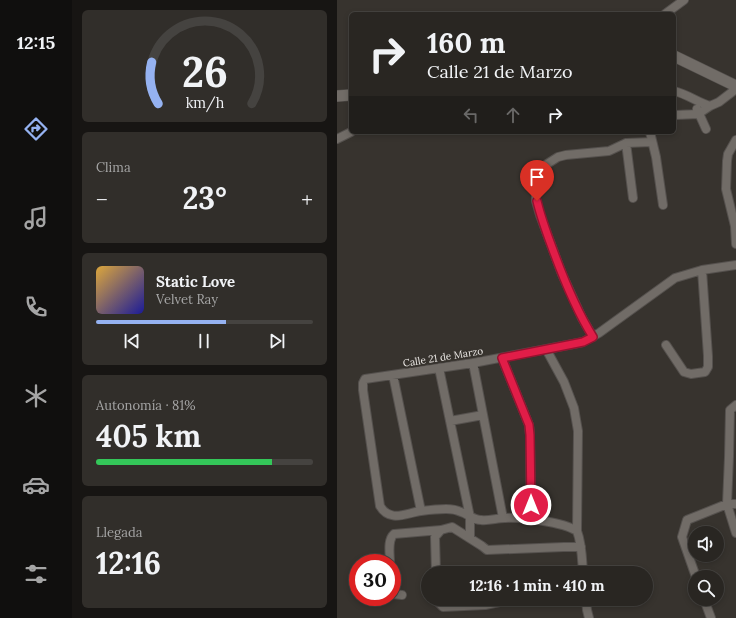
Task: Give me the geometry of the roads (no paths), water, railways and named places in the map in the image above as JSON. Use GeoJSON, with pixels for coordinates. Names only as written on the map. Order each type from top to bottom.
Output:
{"type":"FeatureCollection","features":[{"type":"Feature","properties":{"kind":"main road"},"geometry":{"type":"LineString","coordinates":[[676,57],[736,86]]}},
{"type":"Feature","properties":{"kind":"main road"},"geometry":{"type":"LineString","coordinates":[[337,96],[349,95]]}},
{"type":"Feature","properties":{"kind":"street"},"geometry":{"type":"LineString","coordinates":[[668,12],[684,0]]}},
{"type":"Feature","properties":{"kind":"street"},"geometry":{"type":"LineString","coordinates":[[676,115],[698,114],[719,102],[736,89]]}},
{"type":"Feature","properties":{"kind":"street"},"geometry":{"type":"LineString","coordinates":[[676,91],[683,93],[703,104],[710,106]]}},
{"type":"Feature","properties":{"kind":"street"},"geometry":{"type":"LineString","coordinates":[[693,99],[698,114],[706,129]]}},
{"type":"Feature","properties":{"kind":"street"},"geometry":{"type":"LineString","coordinates":[[337,140],[349,133]]}},
{"type":"Feature","properties":{"kind":"street"},"geometry":{"type":"LineString","coordinates":[[650,134],[656,157],[663,205]]}},
{"type":"Feature","properties":{"kind":"street"},"geometry":{"type":"LineString","coordinates":[[736,140],[728,154],[726,189],[733,202],[736,244]]}},
{"type":"Feature","properties":{"kind":"street"},"geometry":{"type":"LineString","coordinates":[[593,337],[582,318],[562,274],[540,215],[536,191],[539,176],[541,170],[547,164],[558,157],[609,151],[626,143],[652,142]]}},
{"type":"Feature","properties":{"kind":"street"},"geometry":{"type":"LineString","coordinates":[[626,143],[633,198]]}},
{"type":"Feature","properties":{"kind":"street","name":"Calle 21 de Marzo"},"geometry":{"type":"LineString","coordinates":[[421,511],[399,516],[391,515],[383,511],[380,506],[363,390],[365,379],[473,363],[583,342],[599,333],[675,278],[702,270],[736,265]]}},
{"type":"Feature","properties":{"kind":"street"},"geometry":{"type":"LineString","coordinates":[[666,345],[684,372],[691,374],[705,372],[707,367],[707,356],[702,270]]}},
{"type":"Feature","properties":{"kind":"street"},"geometry":{"type":"LineString","coordinates":[[546,349],[575,408],[578,431],[577,531],[581,547],[582,566]]}},
{"type":"Feature","properties":{"kind":"street"},"geometry":{"type":"LineString","coordinates":[[502,358],[529,425],[531,520]]}},
{"type":"Feature","properties":{"kind":"street"},"geometry":{"type":"LineString","coordinates":[[473,363],[503,518]]}},
{"type":"Feature","properties":{"kind":"street"},"geometry":{"type":"LineString","coordinates":[[439,368],[470,517],[470,538]]}},
{"type":"Feature","properties":{"kind":"street"},"geometry":{"type":"LineString","coordinates":[[393,375],[421,511],[448,509],[461,512],[479,520],[503,518],[531,520],[562,525],[573,528],[577,531]]}},
{"type":"Feature","properties":{"kind":"street"},"geometry":{"type":"LineString","coordinates":[[736,405],[730,410],[733,457],[727,504],[736,533]]}},
{"type":"Feature","properties":{"kind":"street"},"geometry":{"type":"LineString","coordinates":[[450,421],[483,415]]}},
{"type":"Feature","properties":{"kind":"street"},"geometry":{"type":"LineString","coordinates":[[694,570],[682,537],[687,520],[727,504],[736,504]]}},
{"type":"Feature","properties":{"kind":"street"},"geometry":{"type":"LineString","coordinates":[[390,554],[390,540],[393,534],[441,530],[452,527],[487,550],[581,547]]}},
{"type":"Feature","properties":{"kind":"street"},"geometry":{"type":"LineString","coordinates":[[436,566],[435,537],[441,530]]}},
{"type":"Feature","properties":{"kind":"street"},"geometry":{"type":"LineString","coordinates":[[442,606],[464,606]]}},
{"type":"Feature","properties":{"kind":"street"},"geometry":{"type":"LineString","coordinates":[[587,606],[589,618]]}},
{"type":"Feature","properties":{"kind":"street"},"geometry":{"type":"LineString","coordinates":[[707,606],[711,618]]}}]}
